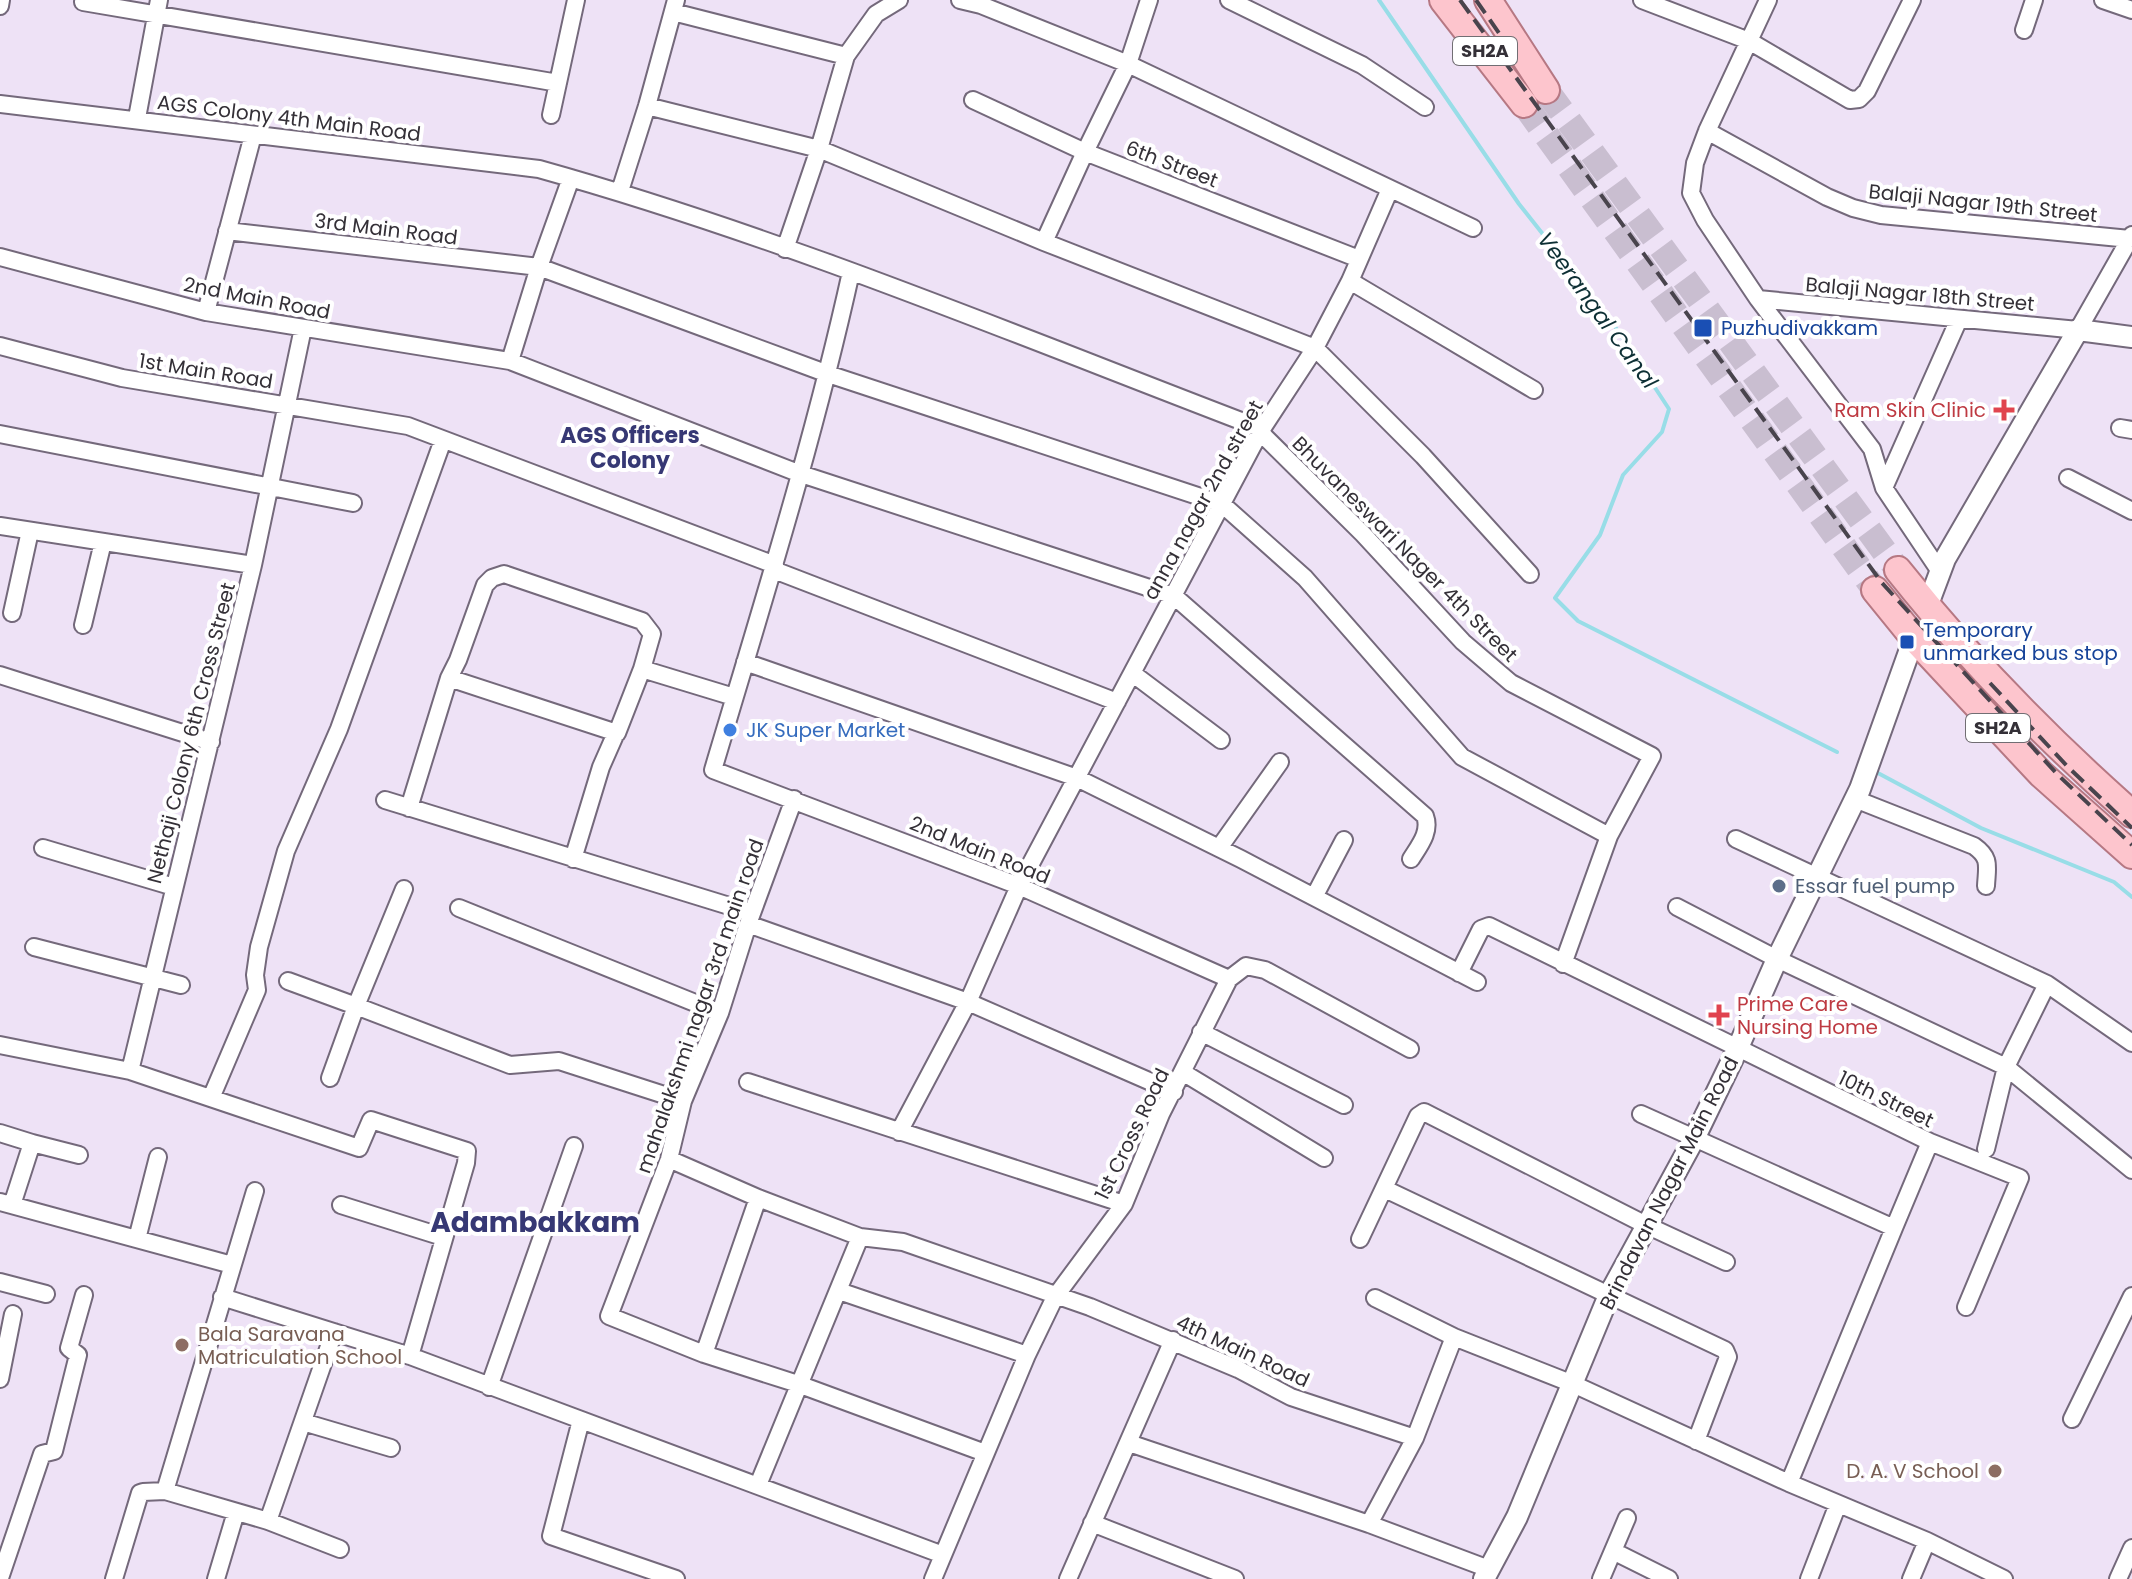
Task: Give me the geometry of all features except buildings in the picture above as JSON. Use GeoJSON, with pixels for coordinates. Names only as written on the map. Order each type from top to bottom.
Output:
{"type":"FeatureCollection","features":[{"type":"Feature","properties":{"kind":"main road","name":"SH2A"},"geometry":{"type":"LineString","coordinates":[[1443,0],[1478,42],[1535,97],[1503,22],[1488,0]]}},
{"type":"Feature","properties":{"kind":"main road"},"geometry":{"type":"LineString","coordinates":[[1478,42],[1503,22]]}},
{"type":"Feature","properties":{"kind":"main road","name":"SH2A"},"geometry":{"type":"LineString","coordinates":[[1898,570],[1927,607],[2065,755],[2132,814]]}},
{"type":"Feature","properties":{"kind":"main road","name":"SH2A"},"geometry":{"type":"LineString","coordinates":[[1875,590],[1914,638],[2041,774],[2132,855]]}},
{"type":"Feature","properties":{"kind":"main road"},"geometry":{"type":"LineString","coordinates":[[2041,774],[2065,755]]}},
{"type":"Feature","properties":{"kind":"street"},"geometry":{"type":"LineString","coordinates":[[0,6],[1,0]]}},
{"type":"Feature","properties":{"kind":"street"},"geometry":{"type":"LineString","coordinates":[[551,115],[576,0]]}},
{"type":"Feature","properties":{"kind":"street"},"geometry":{"type":"LineString","coordinates":[[785,249],[846,56],[876,14],[899,0]]}},
{"type":"Feature","properties":{"kind":"street"},"geometry":{"type":"LineString","coordinates":[[960,0],[981,5],[1128,64],[1473,228]]}},
{"type":"Feature","properties":{"kind":"street"},"geometry":{"type":"LineString","coordinates":[[1044,242],[1128,64],[1149,0]]}},
{"type":"Feature","properties":{"kind":"street"},"geometry":{"type":"LineString","coordinates":[[1229,0],[1362,65],[1425,107]]}},
{"type":"Feature","properties":{"kind":"street"},"geometry":{"type":"LineString","coordinates":[[1642,0],[1749,41],[1850,100],[1859,99],[1867,91],[1912,0]]}},
{"type":"Feature","properties":{"kind":"street"},"geometry":{"type":"LineString","coordinates":[[1768,0],[1707,131],[1695,163],[1691,193],[1705,220],[1758,299],[1872,449],[1884,488],[1939,570]]}},
{"type":"Feature","properties":{"kind":"street"},"geometry":{"type":"LineString","coordinates":[[2024,30],[2034,0]]}},
{"type":"Feature","properties":{"kind":"street"},"geometry":{"type":"LineString","coordinates":[[2103,0],[2132,10]]}},
{"type":"Feature","properties":{"kind":"street"},"geometry":{"type":"LineString","coordinates":[[83,2],[158,8],[558,83]]}},
{"type":"Feature","properties":{"kind":"street"},"geometry":{"type":"LineString","coordinates":[[620,191],[675,6],[846,56]]}},
{"type":"Feature","properties":{"kind":"street"},"geometry":{"type":"LineString","coordinates":[[137,118],[158,8]]}},
{"type":"Feature","properties":{"kind":"street","name":"6th Street"},"geometry":{"type":"LineString","coordinates":[[973,100],[1085,152],[1359,259]]}},
{"type":"Feature","properties":{"kind":"street","name":"AGS Colony 4th Main Road"},"geometry":{"type":"LineString","coordinates":[[0,104],[137,118],[539,169],[620,191],[851,272],[1261,430]]}},
{"type":"Feature","properties":{"kind":"street"},"geometry":{"type":"LineString","coordinates":[[647,106],[819,149],[1044,242],[1315,348],[1423,456],[1530,574]]}},
{"type":"Feature","properties":{"kind":"street","name":"Balaji Nagar 19th Street"},"geometry":{"type":"LineString","coordinates":[[1707,131],[1853,208],[1881,215],[2131,237]]}},
{"type":"Feature","properties":{"kind":"street"},"geometry":{"type":"LineString","coordinates":[[206,312],[253,135]]}},
{"type":"Feature","properties":{"kind":"street"},"geometry":{"type":"LineString","coordinates":[[510,361],[571,178]]}},
{"type":"Feature","properties":{"kind":"street","name":"anna nagar 2nd street"},"geometry":{"type":"LineString","coordinates":[[899,1132],[968,1002],[1019,886],[1261,430],[1315,348],[1350,281],[1390,189]]}},
{"type":"Feature","properties":{"kind":"street","name":"3rd Main Road"},"geometry":{"type":"LineString","coordinates":[[227,231],[539,267],[828,374],[1222,504]]}},
{"type":"Feature","properties":{"kind":"street"},"geometry":{"type":"LineString","coordinates":[[1927,607],[1939,570],[2131,237]]}},
{"type":"Feature","properties":{"kind":"street","name":"2nd Main Road"},"geometry":{"type":"LineString","coordinates":[[0,257],[206,312],[510,361],[798,473],[1174,596]]}},
{"type":"Feature","properties":{"kind":"street"},"geometry":{"type":"LineString","coordinates":[[642,669],[734,697],[828,374],[851,272]]}},
{"type":"Feature","properties":{"kind":"street"},"geometry":{"type":"LineString","coordinates":[[1350,281],[1534,390]]}},
{"type":"Feature","properties":{"kind":"street","name":"Balaji Nagar 18th Street"},"geometry":{"type":"LineString","coordinates":[[1758,299],[2078,330]]}},
{"type":"Feature","properties":{"kind":"street"},"geometry":{"type":"LineString","coordinates":[[1884,488],[1959,319]]}},
{"type":"Feature","properties":{"kind":"street","name":"Nethaji Colony 6th Cross Street"},"geometry":{"type":"LineString","coordinates":[[130,1071],[253,565],[303,328]]}},
{"type":"Feature","properties":{"kind":"street"},"geometry":{"type":"LineString","coordinates":[[2078,330],[2132,337]]}},
{"type":"Feature","properties":{"kind":"street","name":"1st Main Road"},"geometry":{"type":"LineString","coordinates":[[0,346],[122,378],[408,426],[1117,702]]}},
{"type":"Feature","properties":{"kind":"street","name":"Bhuvaneswari Nager 4th Street"},"geometry":{"type":"LineString","coordinates":[[1261,430],[1463,642],[1511,683],[1652,756],[1609,836]]}},
{"type":"Feature","properties":{"kind":"street"},"geometry":{"type":"LineString","coordinates":[[0,434],[353,503]]}},
{"type":"Feature","properties":{"kind":"street"},"geometry":{"type":"LineString","coordinates":[[211,1098],[257,990],[255,975],[259,947],[286,851],[339,729],[443,440]]}},
{"type":"Feature","properties":{"kind":"street"},"geometry":{"type":"LineString","coordinates":[[2068,478],[2132,511]]}},
{"type":"Feature","properties":{"kind":"street"},"geometry":{"type":"LineString","coordinates":[[1222,504],[1305,578],[1462,757],[1609,836],[1563,964]]}},
{"type":"Feature","properties":{"kind":"street"},"geometry":{"type":"LineString","coordinates":[[0,526],[253,565]]}},
{"type":"Feature","properties":{"kind":"street"},"geometry":{"type":"LineString","coordinates":[[12,613],[30,531]]}},
{"type":"Feature","properties":{"kind":"street"},"geometry":{"type":"LineString","coordinates":[[83,625],[103,542]]}},
{"type":"Feature","properties":{"kind":"street"},"geometry":{"type":"LineString","coordinates":[[409,808],[449,678],[485,585],[492,578],[504,574],[642,621],[652,634],[642,669],[601,767],[573,859]]}},
{"type":"Feature","properties":{"kind":"street"},"geometry":{"type":"LineString","coordinates":[[1174,596],[1425,816],[1428,824],[1426,834],[1411,859]]}},
{"type":"Feature","properties":{"kind":"street","name":"Brindavan Nagar Main Road"},"geometry":{"type":"LineString","coordinates":[[1486,1574],[1517,1517],[1609,1295],[1695,1137],[1858,794],[1914,638]]}},
{"type":"Feature","properties":{"kind":"street"},"geometry":{"type":"LineString","coordinates":[[745,662],[1077,778],[1477,982]]}},
{"type":"Feature","properties":{"kind":"street"},"geometry":{"type":"LineString","coordinates":[[1132,673],[1221,740]]}},
{"type":"Feature","properties":{"kind":"street"},"geometry":{"type":"LineString","coordinates":[[0,675],[211,742]]}},
{"type":"Feature","properties":{"kind":"street"},"geometry":{"type":"LineString","coordinates":[[449,678],[616,733]]}},
{"type":"Feature","properties":{"kind":"street","name":"2nd Main Road"},"geometry":{"type":"LineString","coordinates":[[734,697],[713,770],[1019,886],[1229,979]]}},
{"type":"Feature","properties":{"kind":"street"},"geometry":{"type":"LineString","coordinates":[[1219,848],[1280,762]]}},
{"type":"Feature","properties":{"kind":"street"},"geometry":{"type":"LineString","coordinates":[[1858,794],[1974,846],[1984,854],[1987,863],[1986,886]]}},
{"type":"Feature","properties":{"kind":"street","name":"mahalakshmi nagar 3rd main road"},"geometry":{"type":"LineString","coordinates":[[704,1354],[609,1316],[669,1159],[683,1101],[720,1013],[794,799]]}},
{"type":"Feature","properties":{"kind":"street"},"geometry":{"type":"LineString","coordinates":[[385,800],[750,919],[968,1002],[1174,1092]]}},
{"type":"Feature","properties":{"kind":"street"},"geometry":{"type":"LineString","coordinates":[[1736,839],[2047,984],[2132,1043]]}},
{"type":"Feature","properties":{"kind":"street"},"geometry":{"type":"LineString","coordinates":[[1314,897],[1344,840]]}},
{"type":"Feature","properties":{"kind":"street"},"geometry":{"type":"LineString","coordinates":[[43,848],[174,887]]}},
{"type":"Feature","properties":{"kind":"street"},"geometry":{"type":"LineString","coordinates":[[330,1078],[404,889]]}},
{"type":"Feature","properties":{"kind":"street"},"geometry":{"type":"LineString","coordinates":[[1677,907],[1777,959],[2006,1067],[2132,1170]]}},
{"type":"Feature","properties":{"kind":"street"},"geometry":{"type":"LineString","coordinates":[[459,908],[720,1013]]}},
{"type":"Feature","properties":{"kind":"street","name":"10th Street"},"geometry":{"type":"LineString","coordinates":[[1459,973],[1481,929],[1489,926],[1930,1142],[2020,1178],[1966,1307]]}},
{"type":"Feature","properties":{"kind":"street"},"geometry":{"type":"LineString","coordinates":[[34,947],[181,985]]}},
{"type":"Feature","properties":{"kind":"street"},"geometry":{"type":"LineString","coordinates":[[1229,979],[1246,966],[1265,970],[1410,1049]]}},
{"type":"Feature","properties":{"kind":"street","name":"1st Cross Road"},"geometry":{"type":"LineString","coordinates":[[933,1579],[1027,1355],[1055,1297],[1124,1204],[1161,1114],[1229,979]]}},
{"type":"Feature","properties":{"kind":"street"},"geometry":{"type":"LineString","coordinates":[[288,981],[510,1065],[559,1061],[683,1101]]}},
{"type":"Feature","properties":{"kind":"street"},"geometry":{"type":"LineString","coordinates":[[1986,1149],[2006,1067],[2047,984]]}},
{"type":"Feature","properties":{"kind":"street"},"geometry":{"type":"LineString","coordinates":[[1201,1032],[1344,1105]]}},
{"type":"Feature","properties":{"kind":"street"},"geometry":{"type":"LineString","coordinates":[[0,1045],[130,1071],[359,1148],[371,1120],[467,1151],[410,1356]]}},
{"type":"Feature","properties":{"kind":"street"},"geometry":{"type":"LineString","coordinates":[[1184,1073],[1324,1158]]}},
{"type":"Feature","properties":{"kind":"street"},"geometry":{"type":"LineString","coordinates":[[748,1082],[1124,1204]]}},
{"type":"Feature","properties":{"kind":"street"},"geometry":{"type":"LineString","coordinates":[[1360,1239],[1418,1116],[1424,1112],[1646,1225],[1726,1262]]}},
{"type":"Feature","properties":{"kind":"street"},"geometry":{"type":"LineString","coordinates":[[1641,1114],[1894,1228]]}},
{"type":"Feature","properties":{"kind":"street"},"geometry":{"type":"LineString","coordinates":[[0,1133],[79,1155]]}},
{"type":"Feature","properties":{"kind":"street"},"geometry":{"type":"LineString","coordinates":[[1789,1483],[1930,1142]]}},
{"type":"Feature","properties":{"kind":"street"},"geometry":{"type":"LineString","coordinates":[[32,1143],[6,1204],[232,1265]]}},
{"type":"Feature","properties":{"kind":"street"},"geometry":{"type":"LineString","coordinates":[[489,1387],[574,1146]]}},
{"type":"Feature","properties":{"kind":"street"},"geometry":{"type":"LineString","coordinates":[[137,1239],[158,1157]]}},
{"type":"Feature","properties":{"kind":"street","name":"4th Main Road"},"geometry":{"type":"LineString","coordinates":[[669,1159],[758,1198],[860,1237],[903,1242],[1090,1307],[1238,1369],[1291,1397],[1415,1438]]}},
{"type":"Feature","properties":{"kind":"street"},"geometry":{"type":"LineString","coordinates":[[1385,1189],[1727,1353],[1696,1441]]}},
{"type":"Feature","properties":{"kind":"street"},"geometry":{"type":"LineString","coordinates":[[165,1491],[255,1191]]}},
{"type":"Feature","properties":{"kind":"street"},"geometry":{"type":"LineString","coordinates":[[758,1198],[704,1354],[798,1384],[985,1453]]}},
{"type":"Feature","properties":{"kind":"street"},"geometry":{"type":"LineString","coordinates":[[341,1205],[443,1237]]}},
{"type":"Feature","properties":{"kind":"street"},"geometry":{"type":"LineString","coordinates":[[758,1485],[860,1237]]}},
{"type":"Feature","properties":{"kind":"street"},"geometry":{"type":"LineString","coordinates":[[0,1282],[46,1294]]}},
{"type":"Feature","properties":{"kind":"street"},"geometry":{"type":"LineString","coordinates":[[839,1291],[1027,1355]]}},
{"type":"Feature","properties":{"kind":"street"},"geometry":{"type":"LineString","coordinates":[[0,1578],[42,1454],[54,1451],[78,1355],[69,1348],[84,1295]]}},
{"type":"Feature","properties":{"kind":"street"},"geometry":{"type":"LineString","coordinates":[[2072,1419],[2132,1296]]}},
{"type":"Feature","properties":{"kind":"street"},"geometry":{"type":"LineString","coordinates":[[222,1297],[410,1356],[943,1555]]}},
{"type":"Feature","properties":{"kind":"street"},"geometry":{"type":"LineString","coordinates":[[1375,1298],[1454,1337],[1573,1384],[1789,1483],[1927,1541],[2004,1579]]}},
{"type":"Feature","properties":{"kind":"street"},"geometry":{"type":"LineString","coordinates":[[0,1379],[13,1314]]}},
{"type":"Feature","properties":{"kind":"street"},"geometry":{"type":"LineString","coordinates":[[268,1521],[334,1332]]}},
{"type":"Feature","properties":{"kind":"street"},"geometry":{"type":"LineString","coordinates":[[1369,1524],[1415,1438],[1454,1337]]}},
{"type":"Feature","properties":{"kind":"street"},"geometry":{"type":"LineString","coordinates":[[1068,1579],[1173,1340]]}},
{"type":"Feature","properties":{"kind":"street"},"geometry":{"type":"LineString","coordinates":[[581,1420],[551,1536],[676,1579]]}},
{"type":"Feature","properties":{"kind":"street"},"geometry":{"type":"LineString","coordinates":[[303,1422],[391,1448]]}},
{"type":"Feature","properties":{"kind":"street"},"geometry":{"type":"LineString","coordinates":[[1129,1443],[1369,1524],[1486,1574]]}},
{"type":"Feature","properties":{"kind":"street"},"geometry":{"type":"LineString","coordinates":[[114,1579],[140,1493],[165,1491],[268,1521],[340,1549]]}},
{"type":"Feature","properties":{"kind":"street"},"geometry":{"type":"LineString","coordinates":[[1809,1579],[1838,1504]]}},
{"type":"Feature","properties":{"kind":"street"},"geometry":{"type":"LineString","coordinates":[[216,1579],[236,1512]]}},
{"type":"Feature","properties":{"kind":"street"},"geometry":{"type":"LineString","coordinates":[[1601,1579],[1627,1518]]}},
{"type":"Feature","properties":{"kind":"street"},"geometry":{"type":"LineString","coordinates":[[1092,1523],[1235,1579]]}},
{"type":"Feature","properties":{"kind":"street"},"geometry":{"type":"LineString","coordinates":[[1911,1579],[1927,1541]]}},
{"type":"Feature","properties":{"kind":"street"},"geometry":{"type":"LineString","coordinates":[[2118,1579],[2132,1548]]}},
{"type":"Feature","properties":{"kind":"street"},"geometry":{"type":"LineString","coordinates":[[1613,1551],[1669,1579]]}},
{"type":"Feature","properties":{"kind":"waterway","name":"Veerangal Canal"},"geometry":{"type":"LineString","coordinates":[[1379,0],[1519,204],[1610,319],[1669,409],[1662,432],[1623,475],[1600,535],[1555,598],[1578,621],[1837,752]]}},
{"type":"Feature","properties":{"kind":"waterway","name":"Veerangal Canal"},"geometry":{"type":"LineString","coordinates":[[1876,772],[1981,828],[2114,882],[2132,897]]}},
{"type":"Feature","properties":{"kind":"tunnel"},"geometry":{"type":"LineString","coordinates":[[1546,90],[1898,570]]}},
{"type":"Feature","properties":{"kind":"tunnel"},"geometry":{"type":"LineString","coordinates":[[1524,104],[1875,590]]}},
{"type":"Feature","properties":{"kind":"railway"},"geometry":{"type":"LineString","coordinates":[[1460,0],[1882,583],[2057,774],[2132,845]]}},
{"type":"Feature","properties":{"kind":"railway"},"geometry":{"type":"LineString","coordinates":[[1476,0],[1508,46]]}},
{"type":"Feature","properties":{"kind":"railway"},"geometry":{"type":"LineString","coordinates":[[1990,683],[2067,766],[2132,828]]}},
{"type":"Feature","properties":{"kind":"place","name":"Puzhudivakkam"},"geometry":{"type":"Point","coordinates":[1703,328]}},
{"type":"Feature","properties":{"kind":"place","name":"Ram Skin Clinic"},"geometry":{"type":"Point","coordinates":[2004,410]}},
{"type":"Feature","properties":{"kind":"place","name":"Temporary unmarked bus stop"},"geometry":{"type":"Point","coordinates":[1907,642]}},
{"type":"Feature","properties":{"kind":"place","name":"JK Super Market"},"geometry":{"type":"Point","coordinates":[730,730]}},
{"type":"Feature","properties":{"kind":"place","name":"Essar fuel pump"},"geometry":{"type":"Point","coordinates":[1779,886]}},
{"type":"Feature","properties":{"kind":"place","name":"Prime Care Nursing Home"},"geometry":{"type":"Point","coordinates":[1719,1015]}},
{"type":"Feature","properties":{"kind":"place","name":"Bala Saravana Matriculation School"},"geometry":{"type":"Point","coordinates":[182,1345]}},
{"type":"Feature","properties":{"kind":"place","name":"D. A. V School"},"geometry":{"type":"Point","coordinates":[1995,1471]}},
{"type":"Feature","properties":{"kind":"district","name":"AGS Officers Colony"},"geometry":{"type":"Point","coordinates":[630,448]}},
{"type":"Feature","properties":{"kind":"district","name":"Adambakkam"},"geometry":{"type":"Point","coordinates":[535,1222]}}]}
